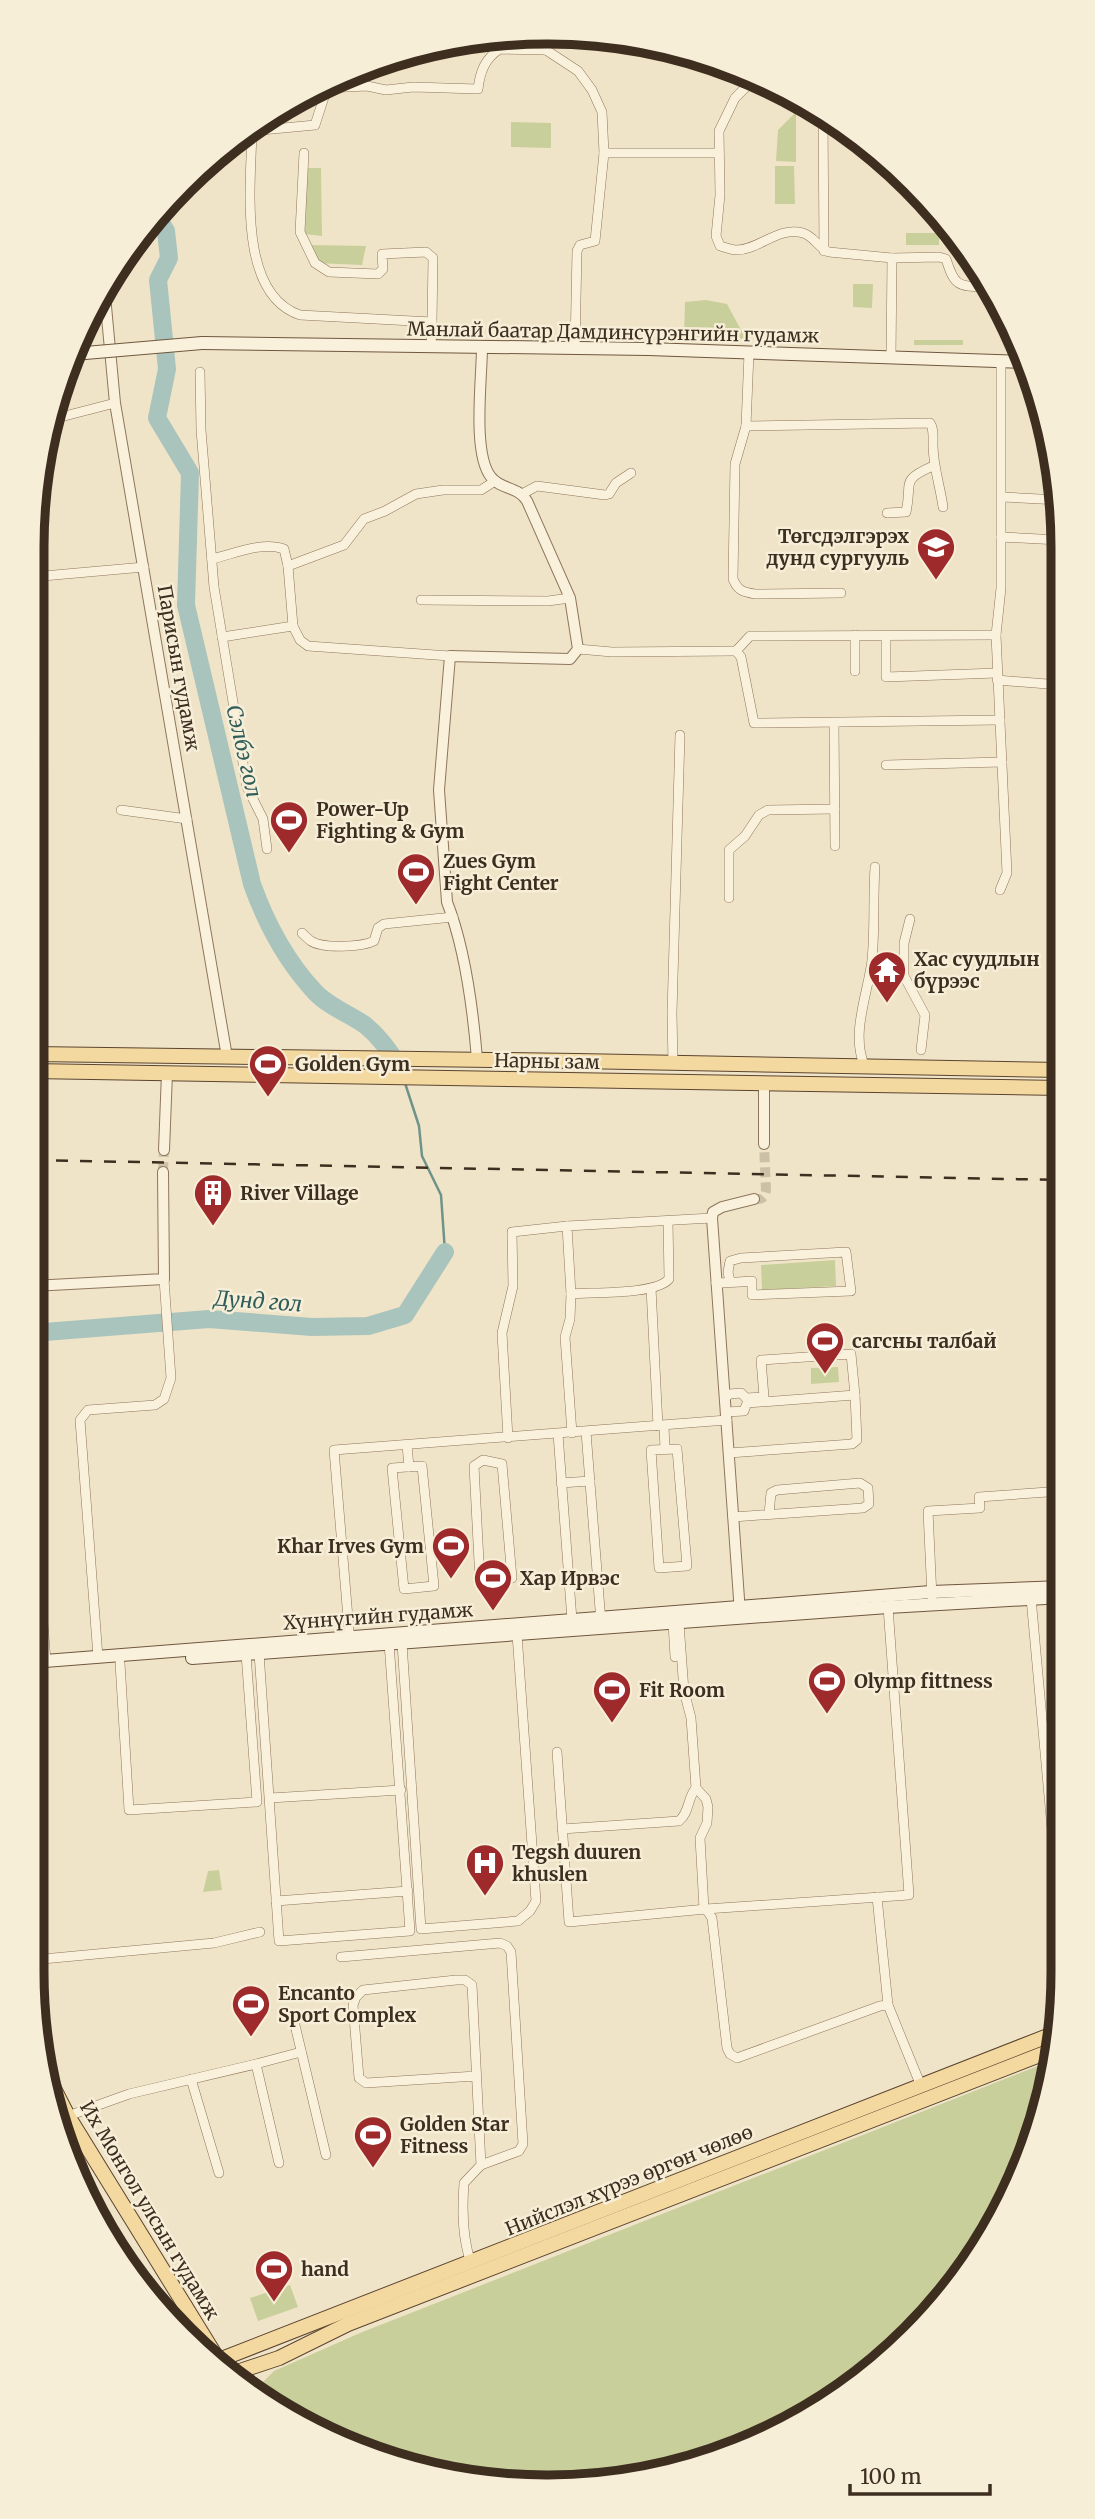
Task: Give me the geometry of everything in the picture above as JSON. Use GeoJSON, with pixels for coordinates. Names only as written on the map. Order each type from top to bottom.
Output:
{"type":"FeatureCollection","features":[{"type":"Feature","properties":{"kind":"main road","name":"Манлай баатар Дамдинсүрэнгийн гудамж"},"geometry":{"type":"LineString","coordinates":[[83,353],[202,343],[575,348],[1016,362]]}},
{"type":"Feature","properties":{"kind":"main road","name":"Нарны зам"},"geometry":{"type":"LineString","coordinates":[[44,1063],[227,1057],[1051,1070]]}},
{"type":"Feature","properties":{"kind":"main road","name":"Нарны зам"},"geometry":{"type":"LineString","coordinates":[[44,1064],[167,1073],[1051,1088]]}},
{"type":"Feature","properties":{"kind":"main road"},"geometry":{"type":"LineString","coordinates":[[676,1064],[681,1075],[678,1083]]}},
{"type":"Feature","properties":{"kind":"main road","name":"Хүннүгийн гудамж"},"geometry":{"type":"LineString","coordinates":[[46,1661],[350,1642],[396,1643],[517,1634],[601,1623],[1051,1588]]}},
{"type":"Feature","properties":{"kind":"main road","name":"Хүннүгийн гудамж"},"geometry":{"type":"LineString","coordinates":[[44,1669],[252,1653],[572,1620],[601,1623],[676,1623],[740,1613],[888,1607],[932,1598],[1051,1597]]}},
{"type":"Feature","properties":{"kind":"main road","name":"Нийслэл хүрээ өргөн чөлөө"},"geometry":{"type":"LineString","coordinates":[[241,2371],[279,2358],[348,2324],[921,2085],[943,2085],[1047,2037]]}},
{"type":"Feature","properties":{"kind":"main road","name":"Нийслэл хүрээ өргөн чөлөө"},"geometry":{"type":"LineString","coordinates":[[225,2358],[471,2263],[660,2195],[943,2085],[1045,2053]]}},
{"type":"Feature","properties":{"kind":"main road","name":"Их Монгол улсын гудамж"},"geometry":{"type":"LineString","coordinates":[[61,2103],[209,2344]]}},
{"type":"Feature","properties":{"kind":"main road"},"geometry":{"type":"LineString","coordinates":[[182,2318],[184,2306]]}},
{"type":"Feature","properties":{"kind":"main road"},"geometry":{"type":"LineString","coordinates":[[249,2376],[252,2371],[279,2358]]}},
{"type":"Feature","properties":{"kind":"street"},"geometry":{"type":"LineString","coordinates":[[546,44],[546,50]]}},
{"type":"Feature","properties":{"kind":"street"},"geometry":{"type":"LineString","coordinates":[[344,87],[368,86],[386,90],[413,87],[478,89],[480,74],[488,60],[500,49],[546,50],[578,71],[592,90],[602,112],[604,153],[595,241],[580,245],[577,251],[575,348]]}},
{"type":"Feature","properties":{"kind":"street"},"geometry":{"type":"LineString","coordinates":[[748,86],[735,98],[719,131],[720,195],[716,236],[720,246],[736,250],[757,245],[779,234],[800,232],[807,234],[824,251],[892,258],[946,259],[953,281],[962,286],[978,287]]}},
{"type":"Feature","properties":{"kind":"street"},"geometry":{"type":"LineString","coordinates":[[266,130],[316,125],[325,96]]}},
{"type":"Feature","properties":{"kind":"street"},"geometry":{"type":"LineString","coordinates":[[822,126],[824,251]]}},
{"type":"Feature","properties":{"kind":"street"},"geometry":{"type":"LineString","coordinates":[[248,143],[251,240],[268,285],[286,311],[319,318],[432,322]]}},
{"type":"Feature","properties":{"kind":"street"},"geometry":{"type":"LineString","coordinates":[[303,153],[300,232],[315,263],[329,272],[378,274],[383,269],[382,254],[426,252],[433,258],[431,346]]}},
{"type":"Feature","properties":{"kind":"street"},"geometry":{"type":"LineString","coordinates":[[604,153],[719,153]]}},
{"type":"Feature","properties":{"kind":"street"},"geometry":{"type":"LineString","coordinates":[[891,358],[892,258]]}},
{"type":"Feature","properties":{"kind":"street","name":"Парисын гудамж"},"geometry":{"type":"LineString","coordinates":[[106,306],[115,403],[227,1057]]}},
{"type":"Feature","properties":{"kind":"street"},"geometry":{"type":"LineString","coordinates":[[212,559],[266,546],[284,548],[293,625],[300,640],[308,646],[450,656],[570,659],[578,649],[570,598],[522,494],[495,481],[486,469],[479,430],[482,347]]}},
{"type":"Feature","properties":{"kind":"street"},"geometry":{"type":"LineString","coordinates":[[749,353],[746,426],[735,464],[732,548],[733,579],[736,587],[742,592],[755,594],[841,593]]}},
{"type":"Feature","properties":{"kind":"street"},"geometry":{"type":"LineString","coordinates":[[1000,890],[1007,873],[996,635],[1002,588],[1001,362]]}},
{"type":"Feature","properties":{"kind":"street"},"geometry":{"type":"LineString","coordinates":[[200,372],[201,429],[214,587],[247,787],[263,819],[267,849]]}},
{"type":"Feature","properties":{"kind":"street"},"geometry":{"type":"LineString","coordinates":[[61,417],[115,403]]}},
{"type":"Feature","properties":{"kind":"street"},"geometry":{"type":"LineString","coordinates":[[746,426],[930,422],[933,429],[933,466],[940,485],[943,507]]}},
{"type":"Feature","properties":{"kind":"street"},"geometry":{"type":"LineString","coordinates":[[887,513],[906,512],[912,475],[933,466]]}},
{"type":"Feature","properties":{"kind":"street"},"geometry":{"type":"LineString","coordinates":[[522,494],[537,486],[606,495],[616,483],[631,473]]}},
{"type":"Feature","properties":{"kind":"street"},"geometry":{"type":"LineString","coordinates":[[288,566],[344,545],[364,519],[416,494],[443,490],[481,490],[495,481]]}},
{"type":"Feature","properties":{"kind":"street"},"geometry":{"type":"LineString","coordinates":[[1002,497],[1049,499]]}},
{"type":"Feature","properties":{"kind":"street"},"geometry":{"type":"LineString","coordinates":[[1001,537],[1051,540]]}},
{"type":"Feature","properties":{"kind":"street"},"geometry":{"type":"LineString","coordinates":[[44,576],[144,567]]}},
{"type":"Feature","properties":{"kind":"street"},"geometry":{"type":"LineString","coordinates":[[421,600],[548,601],[570,598]]}},
{"type":"Feature","properties":{"kind":"street"},"geometry":{"type":"LineString","coordinates":[[222,637],[293,625]]}},
{"type":"Feature","properties":{"kind":"street"},"geometry":{"type":"LineString","coordinates":[[855,635],[855,671]]}},
{"type":"Feature","properties":{"kind":"street"},"geometry":{"type":"LineString","coordinates":[[578,649],[622,652],[736,651],[750,636],[996,635]]}},
{"type":"Feature","properties":{"kind":"street"},"geometry":{"type":"LineString","coordinates":[[886,636],[886,677],[997,676],[1051,684]]}},
{"type":"Feature","properties":{"kind":"street"},"geometry":{"type":"LineString","coordinates":[[736,651],[741,657],[754,723],[1000,720]]}},
{"type":"Feature","properties":{"kind":"street"},"geometry":{"type":"LineString","coordinates":[[450,656],[439,790],[447,902],[453,916],[463,962],[477,1059]]}},
{"type":"Feature","properties":{"kind":"street"},"geometry":{"type":"LineString","coordinates":[[834,723],[835,846]]}},
{"type":"Feature","properties":{"kind":"street"},"geometry":{"type":"LineString","coordinates":[[676,1064],[672,1013],[680,735]]}},
{"type":"Feature","properties":{"kind":"street"},"geometry":{"type":"LineString","coordinates":[[887,765],[1002,761]]}},
{"type":"Feature","properties":{"kind":"street"},"geometry":{"type":"LineString","coordinates":[[729,898],[729,850],[746,836],[760,815],[773,810],[835,809]]}},
{"type":"Feature","properties":{"kind":"street"},"geometry":{"type":"LineString","coordinates":[[121,810],[187,819]]}},
{"type":"Feature","properties":{"kind":"street"},"geometry":{"type":"LineString","coordinates":[[866,1067],[861,1058],[860,1035],[872,960],[875,867]]}},
{"type":"Feature","properties":{"kind":"street"},"geometry":{"type":"LineString","coordinates":[[302,933],[312,942],[321,945],[364,945],[374,941],[378,928],[384,923],[453,916]]}},
{"type":"Feature","properties":{"kind":"street"},"geometry":{"type":"LineString","coordinates":[[910,919],[904,943],[904,976],[925,1015],[922,1050]]}},
{"type":"Feature","properties":{"kind":"street"},"geometry":{"type":"LineString","coordinates":[[164,1150],[167,1073]]}},
{"type":"Feature","properties":{"kind":"street"},"geometry":{"type":"LineString","coordinates":[[760,1085],[761,1144]]}},
{"type":"Feature","properties":{"kind":"street"},"geometry":{"type":"LineString","coordinates":[[98,1657],[80,1420],[88,1410],[155,1405],[164,1399],[171,1378],[165,1284],[163,1172]]}},
{"type":"Feature","properties":{"kind":"street"},"geometry":{"type":"LineString","coordinates":[[740,1613],[712,1218],[713,1212],[722,1207],[754,1199]]}},
{"type":"Feature","properties":{"kind":"street"},"geometry":{"type":"LineString","coordinates":[[508,1438],[502,1332],[513,1286],[512,1232],[567,1226],[712,1218]]}},
{"type":"Feature","properties":{"kind":"street"},"geometry":{"type":"LineString","coordinates":[[571,1294],[651,1288],[667,1282],[668,1221]]}},
{"type":"Feature","properties":{"kind":"street"},"geometry":{"type":"LineString","coordinates":[[567,1226],[571,1294],[570,1319],[565,1337],[572,1433]]}},
{"type":"Feature","properties":{"kind":"street"},"geometry":{"type":"LineString","coordinates":[[716,1283],[752,1281],[752,1295],[851,1291],[846,1252],[741,1258],[730,1261],[730,1282]]}},
{"type":"Feature","properties":{"kind":"street"},"geometry":{"type":"LineString","coordinates":[[44,1286],[165,1284]]}},
{"type":"Feature","properties":{"kind":"street"},"geometry":{"type":"LineString","coordinates":[[651,1288],[665,1449]]}},
{"type":"Feature","properties":{"kind":"street"},"geometry":{"type":"LineString","coordinates":[[726,1397],[741,1393],[746,1398],[764,1397],[761,1360],[851,1354],[858,1440],[852,1444],[729,1453]]}},
{"type":"Feature","properties":{"kind":"street"},"geometry":{"type":"LineString","coordinates":[[350,1642],[334,1450],[661,1426],[727,1416],[744,1411],[747,1403],[855,1395]]}},
{"type":"Feature","properties":{"kind":"street"},"geometry":{"type":"LineString","coordinates":[[586,1432],[601,1623]]}},
{"type":"Feature","properties":{"kind":"street"},"geometry":{"type":"LineString","coordinates":[[558,1434],[572,1620]]}},
{"type":"Feature","properties":{"kind":"street"},"geometry":{"type":"LineString","coordinates":[[481,1440],[483,1460]]}},
{"type":"Feature","properties":{"kind":"street"},"geometry":{"type":"LineString","coordinates":[[407,1445],[409,1467]]}},
{"type":"Feature","properties":{"kind":"street"},"geometry":{"type":"LineString","coordinates":[[665,1449],[677,1449],[687,1566],[659,1567],[651,1450],[665,1449]]}},
{"type":"Feature","properties":{"kind":"street"},"geometry":{"type":"LineString","coordinates":[[483,1460],[502,1464],[512,1578],[480,1581],[474,1466],[483,1460]]}},
{"type":"Feature","properties":{"kind":"street"},"geometry":{"type":"LineString","coordinates":[[422,1466],[434,1586],[404,1589],[392,1468],[409,1467],[422,1466]]}},
{"type":"Feature","properties":{"kind":"street"},"geometry":{"type":"LineString","coordinates":[[561,1483],[590,1481]]}},
{"type":"Feature","properties":{"kind":"street"},"geometry":{"type":"LineString","coordinates":[[733,1517],[863,1508],[869,1504],[870,1496],[868,1488],[860,1483],[777,1490],[771,1493],[769,1514]]}},
{"type":"Feature","properties":{"kind":"street"},"geometry":{"type":"LineString","coordinates":[[932,1598],[928,1511],[980,1508],[979,1497],[1051,1492]]}},
{"type":"Feature","properties":{"kind":"street"},"geometry":{"type":"LineString","coordinates":[[1031,1598],[1051,1814]]}},
{"type":"Feature","properties":{"kind":"street"},"geometry":{"type":"LineString","coordinates":[[557,1752],[569,1922],[705,1909],[909,1895],[888,1607]]}},
{"type":"Feature","properties":{"kind":"street"},"geometry":{"type":"LineString","coordinates":[[676,1623],[678,1691],[691,1718],[696,1788],[706,1799],[708,1807],[700,1838],[705,1909],[712,1918],[716,1939],[727,2048],[730,2054],[737,2058],[888,2005]]}},
{"type":"Feature","properties":{"kind":"street"},"geometry":{"type":"LineString","coordinates":[[396,1643],[421,1929],[518,1921],[530,1911],[536,1901],[517,1634]]}},
{"type":"Feature","properties":{"kind":"street"},"geometry":{"type":"LineString","coordinates":[[252,1653],[270,1798],[279,1941],[411,1931],[401,1790],[396,1643]]}},
{"type":"Feature","properties":{"kind":"street"},"geometry":{"type":"LineString","coordinates":[[44,1646],[46,1661]]}},
{"type":"Feature","properties":{"kind":"street"},"geometry":{"type":"LineString","coordinates":[[120,1663],[129,1810],[257,1802],[252,1653]]}},
{"type":"Feature","properties":{"kind":"street"},"geometry":{"type":"LineString","coordinates":[[562,1829],[679,1821],[684,1816],[690,1796],[696,1788]]}},
{"type":"Feature","properties":{"kind":"street"},"geometry":{"type":"LineString","coordinates":[[270,1798],[401,1790]]}},
{"type":"Feature","properties":{"kind":"street"},"geometry":{"type":"LineString","coordinates":[[276,1901],[408,1891]]}},
{"type":"Feature","properties":{"kind":"street"},"geometry":{"type":"LineString","coordinates":[[877,1897],[888,2005],[921,2085]]}},
{"type":"Feature","properties":{"kind":"street"},"geometry":{"type":"LineString","coordinates":[[44,1959],[214,1943],[260,1932]]}},
{"type":"Feature","properties":{"kind":"street"},"geometry":{"type":"LineString","coordinates":[[341,1956],[500,1943],[507,1946],[511,1952],[523,2144],[519,2151],[481,2165],[464,2183],[462,2210],[465,2246],[471,2263]]}},
{"type":"Feature","properties":{"kind":"street"},"geometry":{"type":"LineString","coordinates":[[476,2076],[366,2083],[359,2078],[353,2005],[356,1997],[363,1990],[465,1980],[472,1985],[481,2165]]}},
{"type":"Feature","properties":{"kind":"street"},"geometry":{"type":"LineString","coordinates":[[294,2021],[326,2155]]}},
{"type":"Feature","properties":{"kind":"street"},"geometry":{"type":"LineString","coordinates":[[68,2116],[129,2094],[301,2052]]}},
{"type":"Feature","properties":{"kind":"street"},"geometry":{"type":"LineString","coordinates":[[256,2064],[279,2163]]}},
{"type":"Feature","properties":{"kind":"street"},"geometry":{"type":"LineString","coordinates":[[191,2079],[219,2173]]}},
{"type":"Feature","properties":{"kind":"green space"},"geometry":{"type":"Polygon","coordinates":[[[796,112],[796,162],[776,161],[778,130],[796,112]]]}},
{"type":"Feature","properties":{"kind":"green space"},"geometry":{"type":"Polygon","coordinates":[[[511,122],[551,123],[551,148],[511,147],[511,122]]]}},
{"type":"Feature","properties":{"kind":"green space"},"geometry":{"type":"Polygon","coordinates":[[[775,166],[794,166],[795,204],[775,204],[775,166]]]}},
{"type":"Feature","properties":{"kind":"green space"},"geometry":{"type":"Polygon","coordinates":[[[307,168],[321,168],[322,236],[305,234],[307,168]]]}},
{"type":"Feature","properties":{"kind":"green space"},"geometry":{"type":"Polygon","coordinates":[[[906,233],[939,233],[939,245],[906,245],[906,233]]]}},
{"type":"Feature","properties":{"kind":"green space"},"geometry":{"type":"Polygon","coordinates":[[[310,245],[366,246],[362,265],[315,263],[310,245]]]}},
{"type":"Feature","properties":{"kind":"green space"},"geometry":{"type":"Polygon","coordinates":[[[853,284],[873,284],[872,308],[853,307],[853,284]]]}},
{"type":"Feature","properties":{"kind":"green space"},"geometry":{"type":"Polygon","coordinates":[[[706,300],[727,304],[746,339],[684,337],[685,302],[706,300]]]}},
{"type":"Feature","properties":{"kind":"green space"},"geometry":{"type":"Polygon","coordinates":[[[914,340],[963,340],[963,345],[914,345],[914,340]]]}},
{"type":"Feature","properties":{"kind":"green space"},"geometry":{"type":"Polygon","coordinates":[[[835,1260],[836,1286],[762,1290],[761,1265],[835,1260]]]}},
{"type":"Feature","properties":{"kind":"green space","name":"сагсны талбай"},"geometry":{"type":"Polygon","coordinates":[[[838,1367],[839,1382],[811,1384],[811,1368],[838,1367]]]}},
{"type":"Feature","properties":{"kind":"green space"},"geometry":{"type":"Polygon","coordinates":[[[219,1870],[222,1890],[203,1892],[208,1871],[219,1870]]]}},
{"type":"Feature","properties":{"kind":"green space"},"geometry":{"type":"Polygon","coordinates":[[[1043,2064],[1025,2133],[999,2194],[966,2251],[926,2304],[904,2328],[854,2371],[799,2408],[740,2437],[678,2458],[613,2471],[548,2475],[482,2471],[417,2458],[355,2437],[296,2408],[262,2386],[274,2371],[360,2333],[1043,2064]]]}},
{"type":"Feature","properties":{"kind":"green space","name":"hand"},"geometry":{"type":"Polygon","coordinates":[[[290,2285],[298,2307],[258,2321],[250,2298],[290,2285]]]}},
{"type":"Feature","properties":{"kind":"waterway","name":"Сэлбэ гол"},"geometry":{"type":"LineString","coordinates":[[162,224],[166,231],[169,258],[158,280],[167,369],[157,418],[190,473],[186,605],[252,884],[278,941],[295,968],[326,1002],[370,1030],[400,1067]]}},
{"type":"Feature","properties":{"kind":"waterway","name":"Сэлбэ гол"},"geometry":{"type":"LineString","coordinates":[[405,1083],[419,1126],[422,1156],[441,1195],[445,1252]]}},
{"type":"Feature","properties":{"kind":"waterway","name":"Дунд гол"},"geometry":{"type":"LineString","coordinates":[[44,1332],[209,1319],[312,1327],[368,1326],[405,1315],[445,1252]]}},
{"type":"Feature","properties":{"kind":"tunnel"},"geometry":{"type":"LineString","coordinates":[[754,1199],[763,1198],[766,1190],[764,1144]]}},
{"type":"Feature","properties":{"kind":"tunnel"},"geometry":{"type":"LineString","coordinates":[[163,1172],[164,1150]]}},
{"type":"Feature","properties":{"kind":"railway"},"geometry":{"type":"LineString","coordinates":[[44,1160],[1051,1180]]}},
{"type":"Feature","properties":{"kind":"place","name":"Төгсдэлгэрэх дунд сургууль"},"geometry":{"type":"Point","coordinates":[936,581]}},
{"type":"Feature","properties":{"kind":"place","name":"Power-Up Fighting & Gym"},"geometry":{"type":"Point","coordinates":[289,854]}},
{"type":"Feature","properties":{"kind":"place","name":"Zues Gym Fight Center"},"geometry":{"type":"Point","coordinates":[416,906]}},
{"type":"Feature","properties":{"kind":"place","name":"Хас суудлын бүрээс"},"geometry":{"type":"Point","coordinates":[887,1004]}},
{"type":"Feature","properties":{"kind":"place","name":"Golden Gym"},"geometry":{"type":"Point","coordinates":[268,1098]}},
{"type":"Feature","properties":{"kind":"place","name":"River Village"},"geometry":{"type":"Point","coordinates":[213,1227]}},
{"type":"Feature","properties":{"kind":"place","name":"сагсны талбай"},"geometry":{"type":"Point","coordinates":[825,1375]}},
{"type":"Feature","properties":{"kind":"place","name":"Khar Irves Gym"},"geometry":{"type":"Point","coordinates":[451,1580]}},
{"type":"Feature","properties":{"kind":"place","name":"Хар Ирвэс"},"geometry":{"type":"Point","coordinates":[493,1612]}},
{"type":"Feature","properties":{"kind":"place","name":"Olymp fittness"},"geometry":{"type":"Point","coordinates":[827,1715]}},
{"type":"Feature","properties":{"kind":"place","name":"Fit Room"},"geometry":{"type":"Point","coordinates":[612,1724]}},
{"type":"Feature","properties":{"kind":"place","name":"Tegsh duuren khuslen"},"geometry":{"type":"Point","coordinates":[485,1897]}},
{"type":"Feature","properties":{"kind":"place","name":"Encanto Sport Complex"},"geometry":{"type":"Point","coordinates":[251,2038]}},
{"type":"Feature","properties":{"kind":"place","name":"Golden Star Fitness"},"geometry":{"type":"Point","coordinates":[373,2169]}},
{"type":"Feature","properties":{"kind":"place","name":"hand"},"geometry":{"type":"Point","coordinates":[274,2303]}}]}
